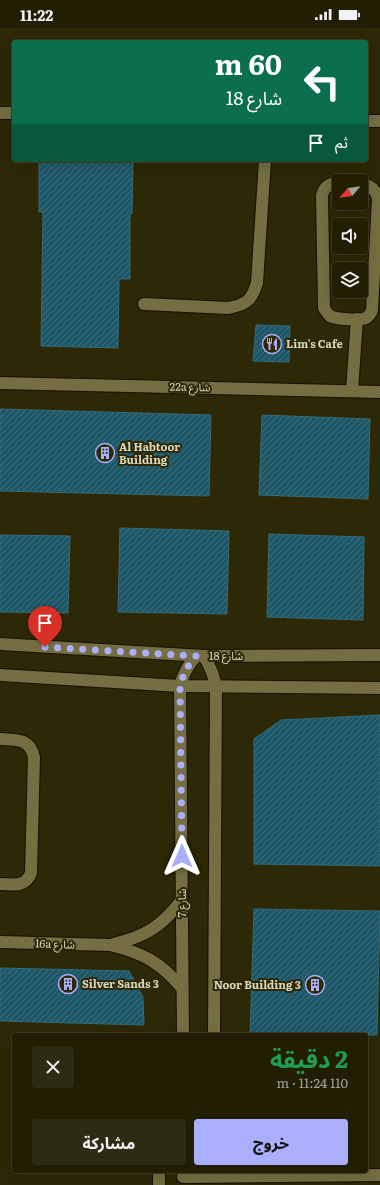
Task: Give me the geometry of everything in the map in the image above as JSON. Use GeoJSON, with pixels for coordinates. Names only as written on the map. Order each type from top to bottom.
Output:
{"type":"FeatureCollection","features":[{"type":"Feature","properties":{"kind":"street"},"geometry":{"type":"LineString","coordinates":[[0,113],[12,113]]}},
{"type":"Feature","properties":{"kind":"street"},"geometry":{"type":"LineString","coordinates":[[368,120],[380,121]]}},
{"type":"Feature","properties":{"kind":"street"},"geometry":{"type":"LineString","coordinates":[[144,304],[228,308],[248,302],[254,293],[257,283],[265,162]]}},
{"type":"Feature","properties":{"kind":"street"},"geometry":{"type":"LineString","coordinates":[[332,183],[324,188],[322,196],[324,308],[327,313],[335,318],[362,320],[366,318],[372,310],[378,199],[377,194],[368,185]]}},
{"type":"Feature","properties":{"kind":"street"},"geometry":{"type":"LineString","coordinates":[[352,391],[357,319]]}},
{"type":"Feature","properties":{"kind":"street","name":"22a شارع"},"geometry":{"type":"LineString","coordinates":[[0,383],[380,392]]}},
{"type":"Feature","properties":{"kind":"street","name":"شارع 18"},"geometry":{"type":"LineString","coordinates":[[0,644],[200,656],[380,655]]}},
{"type":"Feature","properties":{"kind":"street"},"geometry":{"type":"LineString","coordinates":[[200,656],[210,666],[216,687],[214,1033]]}},
{"type":"Feature","properties":{"kind":"street","name":"شارع 7"},"geometry":{"type":"LineString","coordinates":[[179,1033],[182,988],[180,686],[188,665],[200,656]]}},
{"type":"Feature","properties":{"kind":"street"},"geometry":{"type":"LineString","coordinates":[[0,675],[180,686],[379,688]]}},
{"type":"Feature","properties":{"kind":"street"},"geometry":{"type":"LineString","coordinates":[[0,739],[25,742],[30,746],[34,758],[31,873],[29,878],[21,884],[0,884]]}},
{"type":"Feature","properties":{"kind":"street","name":"16a شارع"},"geometry":{"type":"LineString","coordinates":[[110,945],[127,941],[158,925],[171,914],[182,900]]}},
{"type":"Feature","properties":{"kind":"street","name":"16a شارع"},"geometry":{"type":"LineString","coordinates":[[0,942],[110,945],[127,949],[143,955],[158,964],[171,975],[182,988]]}},
{"type":"Feature","properties":{"kind":"street"},"geometry":{"type":"LineString","coordinates":[[159,1185],[160,1173]]}},
{"type":"Feature","properties":{"kind":"street"},"geometry":{"type":"LineString","coordinates":[[183,1178],[264,1173],[380,1175]]}},
{"type":"Feature","properties":{"kind":"building"},"geometry":{"type":"Polygon","coordinates":[[[39,162],[133,162],[132,214],[130,214],[130,279],[119,279],[118,348],[41,346],[43,212],[39,212],[39,162]]]}},
{"type":"Feature","properties":{"kind":"building","name":"Lim's Cafe"},"geometry":{"type":"Polygon","coordinates":[[[256,325],[290,326],[289,362],[253,361],[256,325]]]}},
{"type":"Feature","properties":{"kind":"building","name":"Al Habtoor Building"},"geometry":{"type":"Polygon","coordinates":[[[0,409],[211,415],[209,496],[0,491],[0,409]]]}},
{"type":"Feature","properties":{"kind":"building"},"geometry":{"type":"Polygon","coordinates":[[[262,415],[370,419],[368,499],[259,495],[262,415]]]}},
{"type":"Feature","properties":{"kind":"building"},"geometry":{"type":"Polygon","coordinates":[[[120,528],[229,531],[227,614],[118,612],[120,528]]]}},
{"type":"Feature","properties":{"kind":"building"},"geometry":{"type":"Polygon","coordinates":[[[269,534],[364,537],[363,620],[267,617],[269,534]]]}},
{"type":"Feature","properties":{"kind":"building"},"geometry":{"type":"Polygon","coordinates":[[[0,535],[70,536],[68,613],[0,612],[0,535]]]}},
{"type":"Feature","properties":{"kind":"building"},"geometry":{"type":"Polygon","coordinates":[[[380,715],[380,866],[254,864],[254,739],[281,720],[380,715]]]}},
{"type":"Feature","properties":{"kind":"building","name":"Noor Building 3"},"geometry":{"type":"Polygon","coordinates":[[[254,909],[380,911],[377,1035],[368,1035],[368,1033],[250,1033],[254,909]]]}},
{"type":"Feature","properties":{"kind":"building","name":"Silver Sands 3"},"geometry":{"type":"Polygon","coordinates":[[[0,968],[129,971],[143,997],[144,1025],[0,1021],[0,968]]]}},
{"type":"Feature","properties":{"kind":"place","name":"Lim's Cafe"},"geometry":{"type":"Point","coordinates":[272,344]}},
{"type":"Feature","properties":{"kind":"place","name":"Al Habtoor Building"},"geometry":{"type":"Point","coordinates":[105,453]}},
{"type":"Feature","properties":{"kind":"place","name":"Silver Sands 3"},"geometry":{"type":"Point","coordinates":[68,984]}},
{"type":"Feature","properties":{"kind":"place","name":"Noor Building 3"},"geometry":{"type":"Point","coordinates":[315,985]}},
{"type":"Feature","properties":{"kind":"route"},"geometry":{"type":"LineString","coordinates":[[45,647],[196,656],[188,665],[180,686],[182,856]]}}]}
